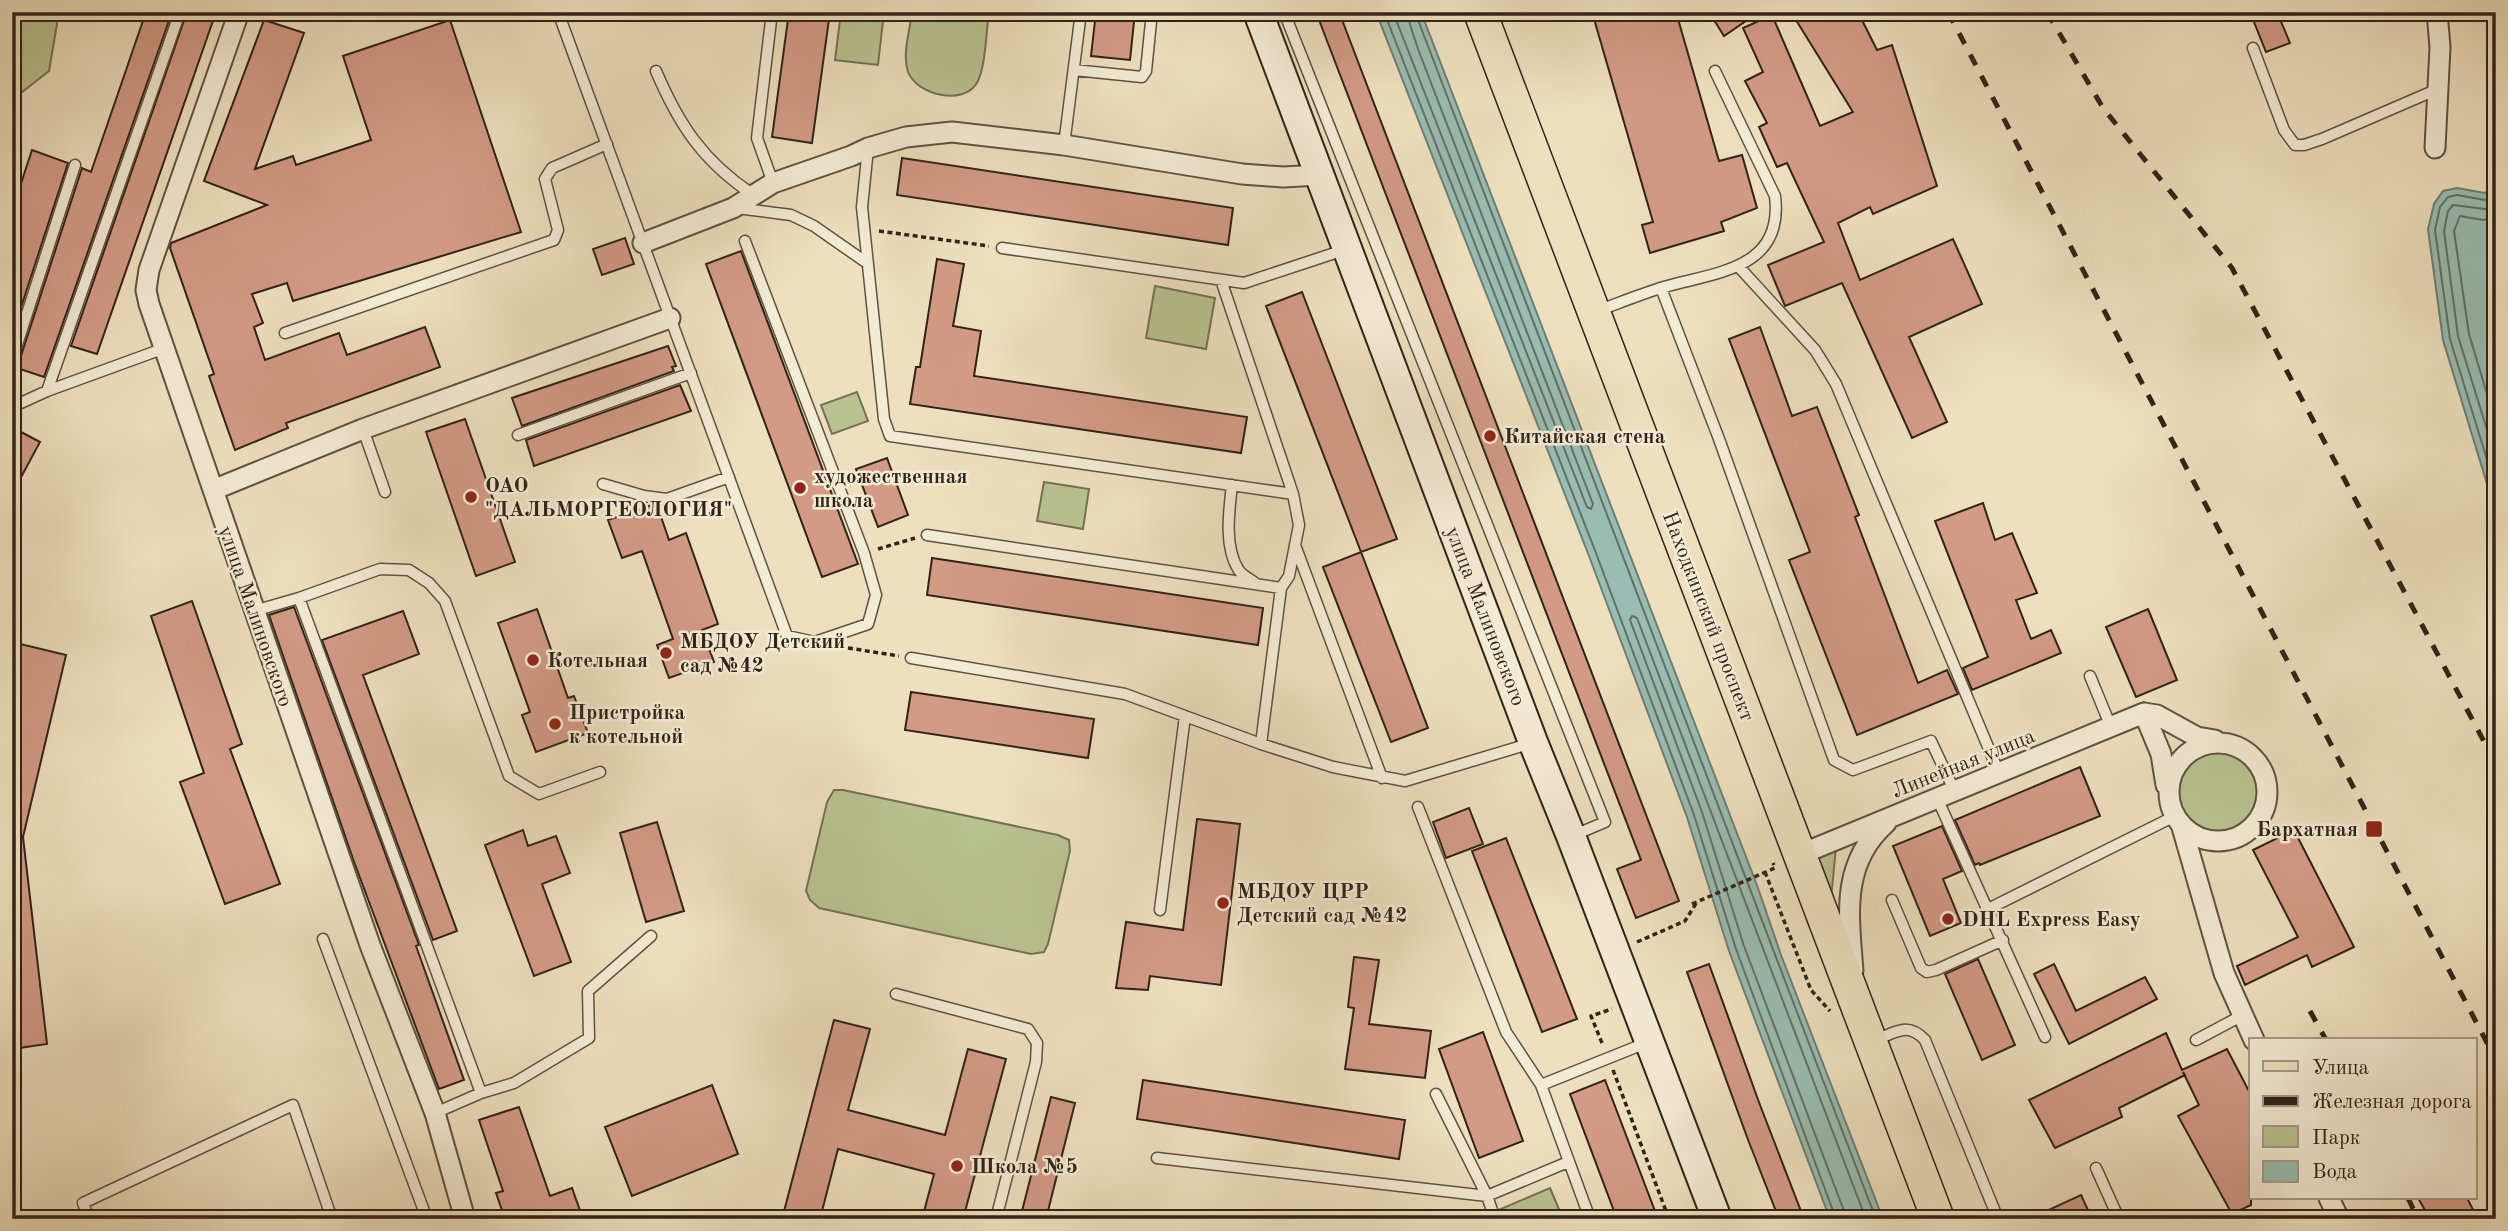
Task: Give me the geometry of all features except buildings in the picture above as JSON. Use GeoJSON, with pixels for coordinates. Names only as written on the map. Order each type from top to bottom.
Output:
{"type":"FeatureCollection","features":[{"type":"Feature","properties":{"kind":"main road","name":"улица Малиновского"},"geometry":{"type":"LineString","coordinates":[[1258,12],[1533,742],[1572,836],[1717,1219]]}},
{"type":"Feature","properties":{"kind":"main road","name":"Находкинский проспект"},"geometry":{"type":"LineString","coordinates":[[1482,12],[1799,855],[1843,1007],[1870,1042],[1938,1219]]}},
{"type":"Feature","properties":{"kind":"street","name":"улица Малиновского"},"geometry":{"type":"LineString","coordinates":[[239,12],[149,270],[146,290],[370,944],[435,1113],[465,1219]]}},
{"type":"Feature","properties":{"kind":"street"},"geometry":{"type":"LineString","coordinates":[[2435,148],[2440,47],[2437,12]]}},
{"type":"Feature","properties":{"kind":"street"},"geometry":{"type":"LineString","coordinates":[[643,243],[733,208],[773,183],[868,148],[906,137],[952,132],[1064,145],[1242,174],[1283,177],[1320,175]]}},
{"type":"Feature","properties":{"kind":"street"},"geometry":{"type":"LineString","coordinates":[[213,490],[363,429],[670,318]]}},
{"type":"Feature","properties":{"kind":"street"},"geometry":{"type":"LineString","coordinates":[[2144,713],[2157,715],[2197,737],[2238,746],[2253,756],[2263,769],[2267,789],[2264,810],[2252,828],[2236,838],[2217,842],[2199,838],[2178,822]]}},
{"type":"Feature","properties":{"kind":"street"},"geometry":{"type":"LineString","coordinates":[[2144,713],[2161,754],[2168,794],[2224,973],[2254,1038]]}},
{"type":"Feature","properties":{"kind":"street","name":"Линейная улица"},"geometry":{"type":"LineString","coordinates":[[1799,855],[2144,713]]}},
{"type":"Feature","properties":{"kind":"street"},"geometry":{"type":"LineString","coordinates":[[2168,794],[2171,774],[2182,756],[2200,745],[2219,741]]}},
{"type":"Feature","properties":{"kind":"street"},"geometry":{"type":"LineString","coordinates":[[1843,1007],[1848,904],[1853,879],[1861,855],[1873,835],[1894,815]]}},
{"type":"Feature","properties":{"kind":"street"},"geometry":{"type":"LineString","coordinates":[[2330,1200],[2339,1219]]}},
{"type":"Feature","properties":{"kind":"lane"},"geometry":{"type":"LineString","coordinates":[[47,391],[180,12]]}},
{"type":"Feature","properties":{"kind":"lane"},"geometry":{"type":"LineString","coordinates":[[558,12],[787,636],[815,642],[868,624],[876,595],[863,553],[746,241]]}},
{"type":"Feature","properties":{"kind":"lane"},"geometry":{"type":"LineString","coordinates":[[772,12],[757,138],[773,183]]}},
{"type":"Feature","properties":{"kind":"lane"},"geometry":{"type":"LineString","coordinates":[[1064,145],[1081,12]]}},
{"type":"Feature","properties":{"kind":"lane"},"geometry":{"type":"LineString","coordinates":[[1074,70],[1142,77],[1146,71],[1152,12]]}},
{"type":"Feature","properties":{"kind":"lane"},"geometry":{"type":"LineString","coordinates":[[1284,12],[1605,822],[1572,836]]}},
{"type":"Feature","properties":{"kind":"lane"},"geometry":{"type":"LineString","coordinates":[[2253,48],[2284,131],[2295,145],[2322,139],[2439,89]]}},
{"type":"Feature","properties":{"kind":"lane"},"geometry":{"type":"LineString","coordinates":[[656,71],[672,109],[696,146],[719,169],[752,194]]}},
{"type":"Feature","properties":{"kind":"lane"},"geometry":{"type":"LineString","coordinates":[[1594,312],[1661,288],[1739,267],[1763,249],[1775,228],[1775,196],[1715,71]]}},
{"type":"Feature","properties":{"kind":"lane"},"geometry":{"type":"LineString","coordinates":[[285,333],[554,240],[558,230],[545,179],[548,172],[607,144]]}},
{"type":"Feature","properties":{"kind":"lane"},"geometry":{"type":"LineString","coordinates":[[868,148],[862,207],[884,419],[890,436],[1293,494]]}},
{"type":"Feature","properties":{"kind":"lane"},"geometry":{"type":"LineString","coordinates":[[12,360],[75,164]]}},
{"type":"Feature","properties":{"kind":"lane"},"geometry":{"type":"LineString","coordinates":[[733,208],[791,215],[814,226],[867,263]]}},
{"type":"Feature","properties":{"kind":"lane"},"geometry":{"type":"LineString","coordinates":[[1002,248],[1244,283],[1348,249]]}},
{"type":"Feature","properties":{"kind":"lane"},"geometry":{"type":"LineString","coordinates":[[1739,267],[1815,350],[1836,384],[1999,773]]}},
{"type":"Feature","properties":{"kind":"lane"},"geometry":{"type":"LineString","coordinates":[[1221,279],[1293,494],[1299,525],[1289,576],[1281,588],[1261,744]]}},
{"type":"Feature","properties":{"kind":"lane"},"geometry":{"type":"LineString","coordinates":[[1661,288],[1719,439],[1833,760],[1853,770],[1931,741],[1946,794],[1986,910],[2003,940],[2045,1037]]}},
{"type":"Feature","properties":{"kind":"lane"},"geometry":{"type":"LineString","coordinates":[[12,407],[47,391],[165,348]]}},
{"type":"Feature","properties":{"kind":"lane"},"geometry":{"type":"LineString","coordinates":[[518,435],[691,373]]}},
{"type":"Feature","properties":{"kind":"lane"},"geometry":{"type":"LineString","coordinates":[[363,429],[385,492]]}},
{"type":"Feature","properties":{"kind":"lane"},"geometry":{"type":"LineString","coordinates":[[603,484],[644,496],[667,499],[729,477]]}},
{"type":"Feature","properties":{"kind":"lane"},"geometry":{"type":"LineString","coordinates":[[1232,485],[1228,518],[1231,550],[1238,571],[1258,584]]}},
{"type":"Feature","properties":{"kind":"lane"},"geometry":{"type":"LineString","coordinates":[[927,535],[1281,588]]}},
{"type":"Feature","properties":{"kind":"lane"},"geometry":{"type":"LineString","coordinates":[[1295,544],[1382,778]]}},
{"type":"Feature","properties":{"kind":"lane"},"geometry":{"type":"LineString","coordinates":[[254,611],[380,569],[409,570],[429,583],[445,601],[509,776],[540,794],[600,772]]}},
{"type":"Feature","properties":{"kind":"lane"},"geometry":{"type":"LineString","coordinates":[[299,598],[481,1093]]}},
{"type":"Feature","properties":{"kind":"lane"},"geometry":{"type":"LineString","coordinates":[[911,658],[1116,692],[1261,744],[1333,767],[1382,778],[1405,781],[1533,742]]}},
{"type":"Feature","properties":{"kind":"lane"},"geometry":{"type":"LineString","coordinates":[[2090,677],[2111,727]]}},
{"type":"Feature","properties":{"kind":"lane"},"geometry":{"type":"LineString","coordinates":[[1160,910],[1185,716]]}},
{"type":"Feature","properties":{"kind":"lane"},"geometry":{"type":"LineString","coordinates":[[1418,807],[1506,1032],[1541,1085],[1590,1219]]}},
{"type":"Feature","properties":{"kind":"lane"},"geometry":{"type":"LineString","coordinates":[[1986,910],[2178,822]]}},
{"type":"Feature","properties":{"kind":"lane"},"geometry":{"type":"LineString","coordinates":[[1892,900],[1921,968],[1927,972],[2003,940]]}},
{"type":"Feature","properties":{"kind":"lane"},"geometry":{"type":"LineString","coordinates":[[435,1113],[481,1093],[513,1083],[589,1038],[588,991],[651,936]]}},
{"type":"Feature","properties":{"kind":"lane"},"geometry":{"type":"LineString","coordinates":[[323,939],[427,1219]]}},
{"type":"Feature","properties":{"kind":"lane"},"geometry":{"type":"LineString","coordinates":[[896,994],[1028,1029],[1037,1043],[1036,1062],[996,1219]]}},
{"type":"Feature","properties":{"kind":"lane"},"geometry":{"type":"LineString","coordinates":[[2196,1040],[2243,1015]]}},
{"type":"Feature","properties":{"kind":"lane"},"geometry":{"type":"LineString","coordinates":[[1870,1042],[1907,1028],[1916,1031],[1925,1040],[1998,1219]]}},
{"type":"Feature","properties":{"kind":"lane"},"geometry":{"type":"LineString","coordinates":[[1541,1085],[1650,1041]]}},
{"type":"Feature","properties":{"kind":"lane"},"geometry":{"type":"LineString","coordinates":[[1436,1094],[1487,1196],[1495,1219]]}},
{"type":"Feature","properties":{"kind":"lane"},"geometry":{"type":"LineString","coordinates":[[89,1219],[83,1203],[293,1105],[332,1219]]}},
{"type":"Feature","properties":{"kind":"lane"},"geometry":{"type":"LineString","coordinates":[[1157,1158],[1487,1196],[1568,1162]]}},
{"type":"Feature","properties":{"kind":"lane"},"geometry":{"type":"LineString","coordinates":[[2096,1168],[2119,1219]]}},
{"type":"Feature","properties":{"kind":"path"},"geometry":{"type":"LineString","coordinates":[[864,229],[1002,248]]}},
{"type":"Feature","properties":{"kind":"path"},"geometry":{"type":"LineString","coordinates":[[863,553],[927,535]]}},
{"type":"Feature","properties":{"kind":"path"},"geometry":{"type":"LineString","coordinates":[[815,642],[911,658]]}},
{"type":"Feature","properties":{"kind":"path"},"geometry":{"type":"LineString","coordinates":[[1692,904],[1762,873],[1811,990],[1843,1007]]}},
{"type":"Feature","properties":{"kind":"path"},"geometry":{"type":"LineString","coordinates":[[1609,1058],[1669,1219]]}},
{"type":"Feature","properties":{"kind":"green space"},"geometry":{"type":"Polygon","coordinates":[[[17,12],[59,12],[49,71],[12,100],[12,21],[17,12]]]}},
{"type":"Feature","properties":{"kind":"green space"},"geometry":{"type":"Polygon","coordinates":[[[841,12],[884,12],[878,65],[835,60],[841,12]]]}},
{"type":"Feature","properties":{"kind":"green space"},"geometry":{"type":"Polygon","coordinates":[[[912,12],[989,12],[980,76],[970,90],[951,96],[941,95],[930,92],[913,80],[906,65],[912,12]]]}},
{"type":"Feature","properties":{"kind":"green space"},"geometry":{"type":"Polygon","coordinates":[[[1155,286],[1215,298],[1206,349],[1146,338],[1155,286]]]}},
{"type":"Feature","properties":{"kind":"green space"},"geometry":{"type":"Polygon","coordinates":[[[857,392],[868,421],[832,434],[821,405],[857,392]]]}},
{"type":"Feature","properties":{"kind":"green space"},"geometry":{"type":"Polygon","coordinates":[[[1044,482],[1089,489],[1083,529],[1037,521],[1044,482]]]}},
{"type":"Feature","properties":{"kind":"green space"},"geometry":{"type":"Polygon","coordinates":[[[2217,752],[2232,755],[2245,764],[2254,777],[2257,792],[2254,807],[2245,820],[2232,829],[2217,832],[2202,829],[2189,820],[2180,807],[2177,792],[2180,777],[2189,764],[2202,755],[2217,752]]]}},
{"type":"Feature","properties":{"kind":"green space"},"geometry":{"type":"Polygon","coordinates":[[[834,790],[1058,835],[1069,840],[1070,851],[1044,952],[1031,954],[819,908],[810,900],[806,891],[827,802],[834,790]]]}},
{"type":"Feature","properties":{"kind":"green space"},"geometry":{"type":"Polygon","coordinates":[[[1836,847],[1829,920],[1807,861],[1836,847]]]}},
{"type":"Feature","properties":{"kind":"green space"},"geometry":{"type":"Polygon","coordinates":[[[1550,1188],[1563,1219],[1491,1219],[1489,1214],[1550,1188]]]}},
{"type":"Feature","properties":{"kind":"water"},"geometry":{"type":"Polygon","coordinates":[[[1376,12],[1421,12],[1883,1219],[1830,1219],[1729,951],[1687,817],[1589,556],[1376,12]]]}},
{"type":"Feature","properties":{"kind":"water"},"geometry":{"type":"Polygon","coordinates":[[[2496,183],[2496,513],[2443,340],[2428,229],[2434,204],[2443,191],[2457,188],[2485,193],[2496,183]]]}},
{"type":"Feature","properties":{"kind":"railway"},"geometry":{"type":"LineString","coordinates":[[1948,12],[2496,1060]]}},
{"type":"Feature","properties":{"kind":"railway"},"geometry":{"type":"LineString","coordinates":[[2047,12],[2103,108],[2232,268],[2496,764]]}},
{"type":"Feature","properties":{"kind":"railway"},"geometry":{"type":"LineString","coordinates":[[2310,1011],[2325,1038]]}},
{"type":"Feature","properties":{"kind":"railway"},"geometry":{"type":"LineString","coordinates":[[2409,1200],[2418,1219]]}},
{"type":"Feature","properties":{"kind":"place","name":"Китайская стена"},"geometry":{"type":"Point","coordinates":[1490,436]}},
{"type":"Feature","properties":{"kind":"place","name":"художественная школа"},"geometry":{"type":"Point","coordinates":[800,488]}},
{"type":"Feature","properties":{"kind":"place","name":"ОАО \"ДАЛЬМОРГЕОЛОГИЯ\""},"geometry":{"type":"Point","coordinates":[471,497]}},
{"type":"Feature","properties":{"kind":"place","name":"МБДОУ Детский сад №42"},"geometry":{"type":"Point","coordinates":[666,653]}},
{"type":"Feature","properties":{"kind":"place","name":"Котельная"},"geometry":{"type":"Point","coordinates":[533,660]}},
{"type":"Feature","properties":{"kind":"place","name":"Пристройка к котельной"},"geometry":{"type":"Point","coordinates":[555,724]}},
{"type":"Feature","properties":{"kind":"place","name":"Бархатная"},"geometry":{"type":"Point","coordinates":[2374,829]}},
{"type":"Feature","properties":{"kind":"place","name":"МБДОУ ЦРР Детский сад №42"},"geometry":{"type":"Point","coordinates":[1223,903]}},
{"type":"Feature","properties":{"kind":"place","name":"DHL Express Easy"},"geometry":{"type":"Point","coordinates":[1948,919]}},
{"type":"Feature","properties":{"kind":"place","name":"Школа №5"},"geometry":{"type":"Point","coordinates":[957,1166]}}]}
